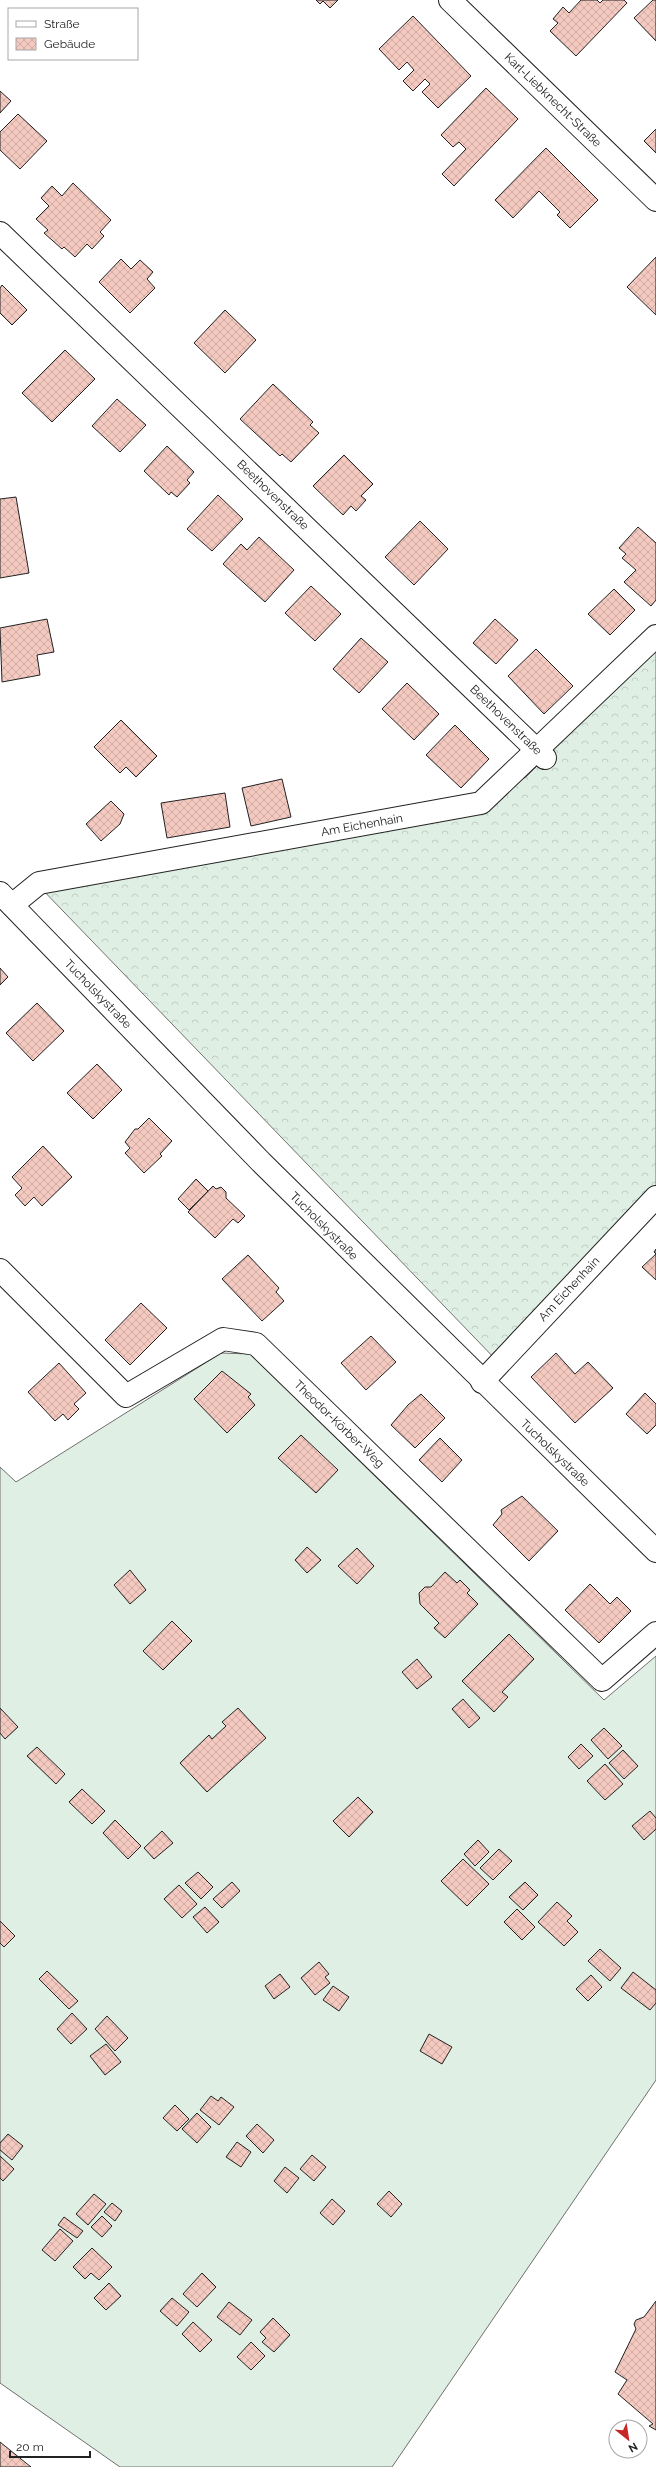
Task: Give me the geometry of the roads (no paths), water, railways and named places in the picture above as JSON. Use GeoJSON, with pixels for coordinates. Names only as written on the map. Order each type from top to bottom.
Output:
{"type":"FeatureCollection","features":[{"type":"Feature","properties":{"kind":"street","name":"Karl-Liebknecht-Straße"},"geometry":{"type":"LineString","coordinates":[[450,0],[656,200]]}},
{"type":"Feature","properties":{"kind":"street","name":"Beethovenstraße"},"geometry":{"type":"LineString","coordinates":[[0,233],[541,754]]}},
{"type":"Feature","properties":{"kind":"street","name":"Am Eichenhain"},"geometry":{"type":"LineString","coordinates":[[6,899],[39,883],[481,804],[541,754],[656,636]]}},
{"type":"Feature","properties":{"kind":"street","name":"Tucholskystraße"},"geometry":{"type":"LineString","coordinates":[[6,899],[261,1162],[482,1382],[656,1551]]}},
{"type":"Feature","properties":{"kind":"street","name":"Am Eichenhain"},"geometry":{"type":"LineString","coordinates":[[482,1382],[656,1197]]}},
{"type":"Feature","properties":{"kind":"street","name":"Theodor-Körber-Weg"},"geometry":{"type":"LineString","coordinates":[[0,1270],[126,1396],[223,1339],[256,1344],[602,1680],[656,1633]]}}]}
